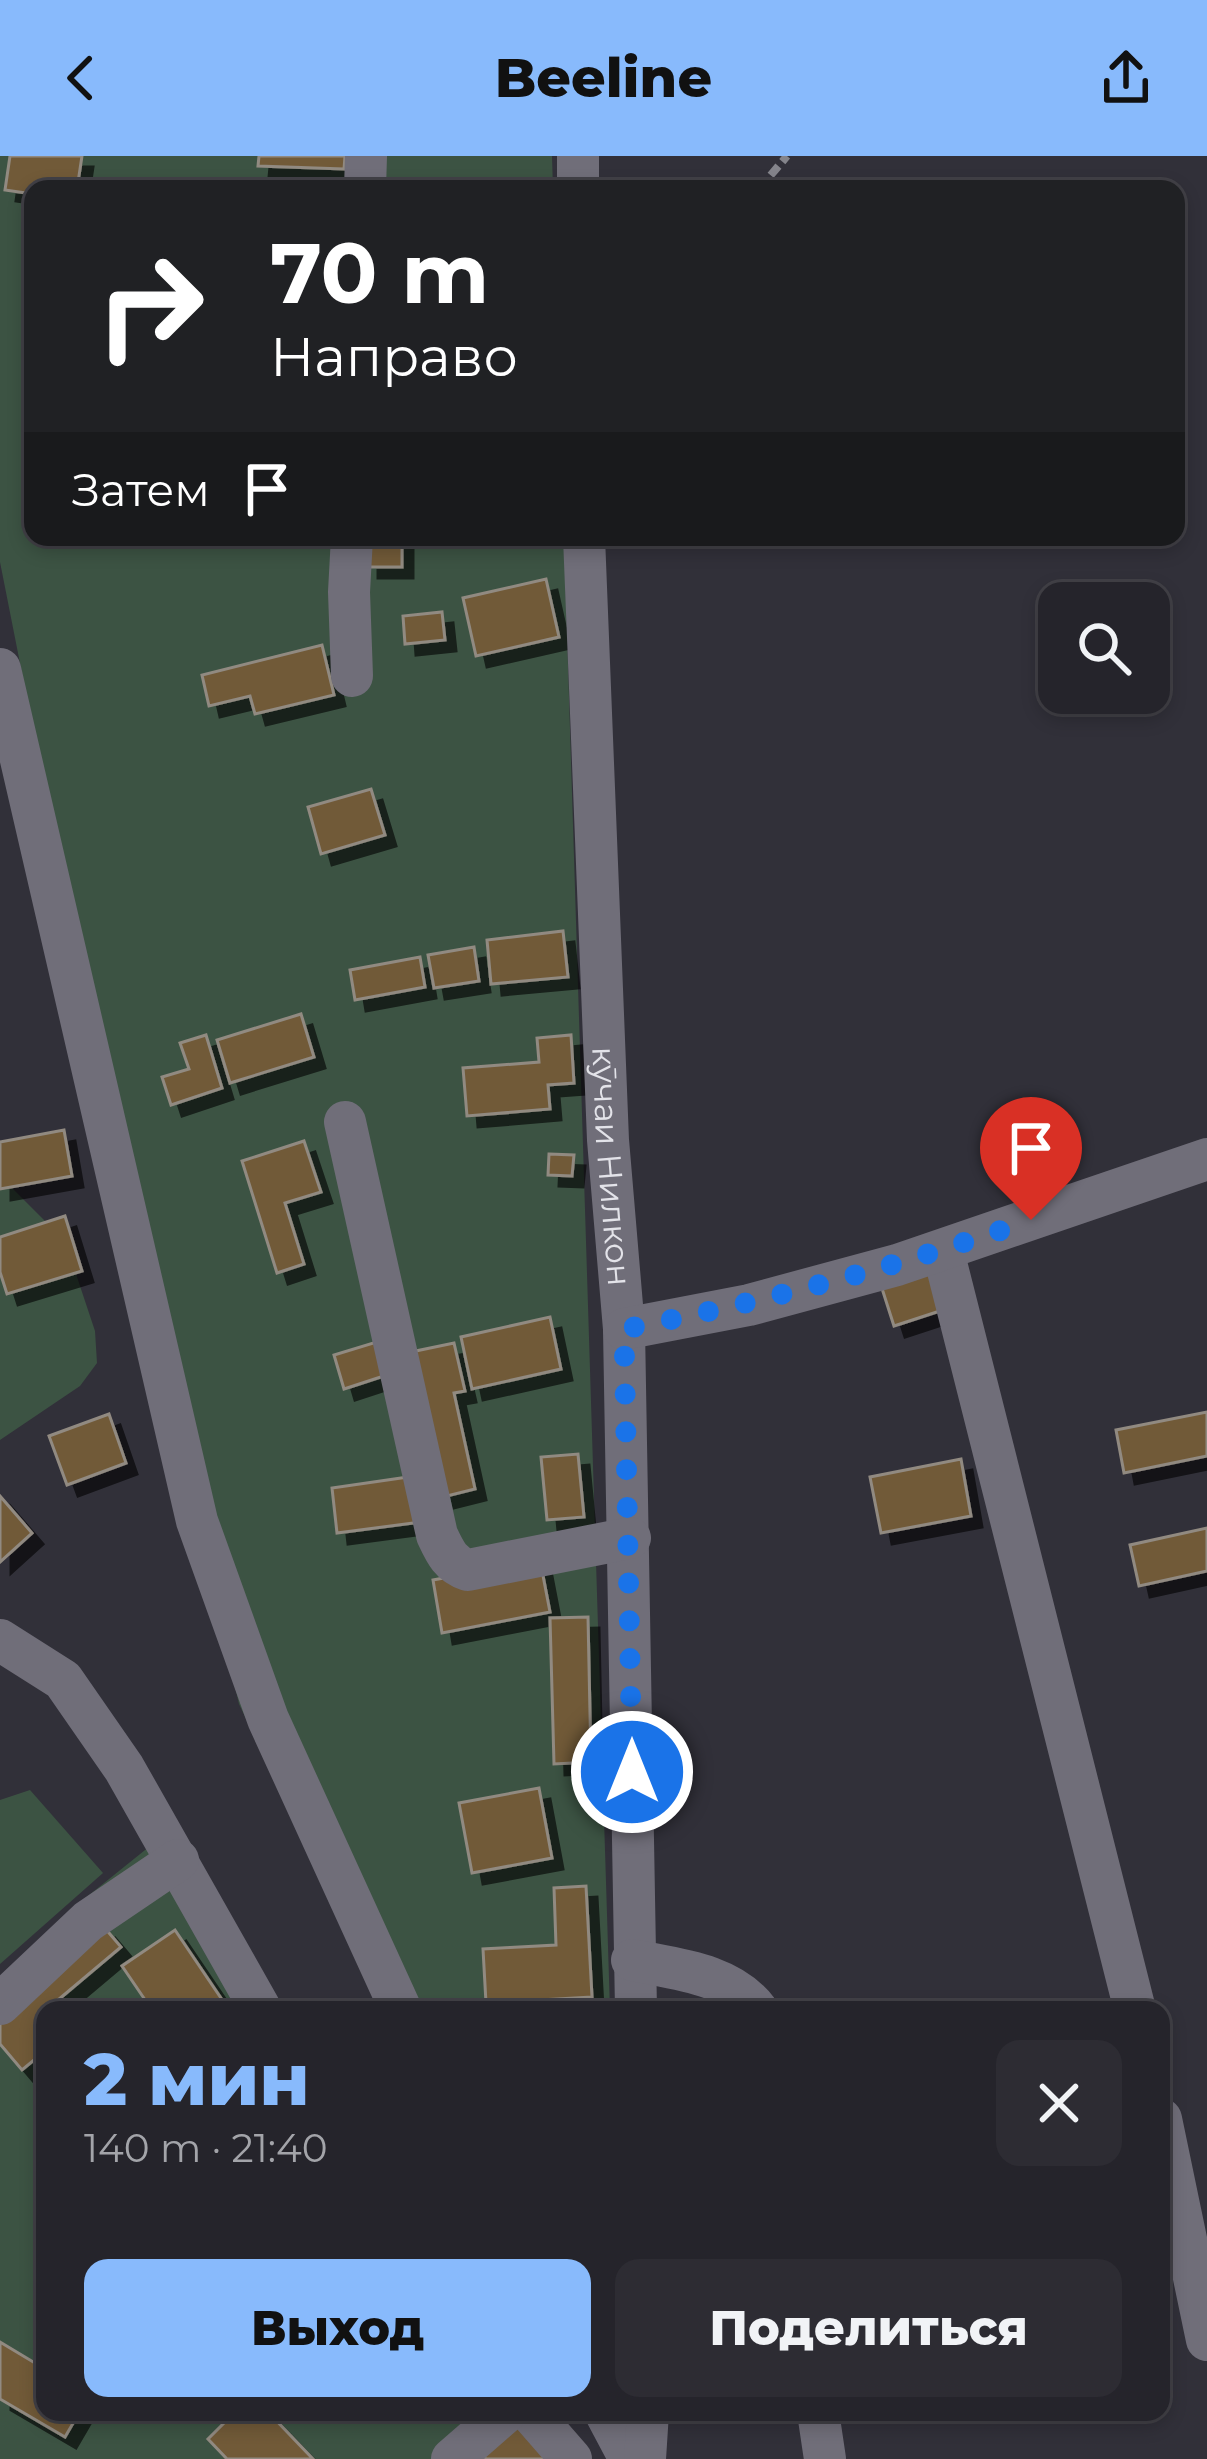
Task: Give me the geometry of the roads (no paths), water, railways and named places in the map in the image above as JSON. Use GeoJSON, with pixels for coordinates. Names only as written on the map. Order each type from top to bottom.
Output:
{"type":"FeatureCollection","features":[{"type":"Feature","properties":{"kind":"street"},"geometry":{"type":"LineString","coordinates":[[352,546],[352,676]]}},
{"type":"Feature","properties":{"kind":"street","name":"кӯчаи Нилкон"},"geometry":{"type":"LineString","coordinates":[[584,546],[608,1140],[624,1329],[635,2001]]}},
{"type":"Feature","properties":{"kind":"street"},"geometry":{"type":"LineString","coordinates":[[0,669],[197,1521],[268,1719],[397,2001]]}},
{"type":"Feature","properties":{"kind":"street"},"geometry":{"type":"LineString","coordinates":[[345,1122],[437,1535],[447,1555],[468,1570],[630,1538]]}},
{"type":"Feature","properties":{"kind":"street"},"geometry":{"type":"LineString","coordinates":[[624,1329],[749,1305],[943,1251],[1207,1160]]}},
{"type":"Feature","properties":{"kind":"street"},"geometry":{"type":"LineString","coordinates":[[943,1251],[1134,2001]]}},
{"type":"Feature","properties":{"kind":"street"},"geometry":{"type":"LineString","coordinates":[[0,1640],[63,1680],[124,1768],[256,2001]]}},
{"type":"Feature","properties":{"kind":"street"},"geometry":{"type":"LineString","coordinates":[[0,2004],[88,1921],[178,1860]]}},
{"type":"Feature","properties":{"kind":"street"},"geometry":{"type":"LineString","coordinates":[[632,1960],[722,1983],[750,2001]]}},
{"type":"Feature","properties":{"kind":"street"},"geometry":{"type":"LineString","coordinates":[[1170,2162],[1207,2340]]}},
{"type":"Feature","properties":{"kind":"street"},"geometry":{"type":"LineString","coordinates":[[452,2459],[496,2421]]}},
{"type":"Feature","properties":{"kind":"street"},"geometry":{"type":"LineString","coordinates":[[538,2421],[572,2459]]}},
{"type":"Feature","properties":{"kind":"street"},"geometry":{"type":"LineString","coordinates":[[610,2421],[630,2459]]}},
{"type":"Feature","properties":{"kind":"street"},"geometry":{"type":"LineString","coordinates":[[645,2459],[647,2421]]}},
{"type":"Feature","properties":{"kind":"street"},"geometry":{"type":"LineString","coordinates":[[819,2421],[825,2459]]}}]}
